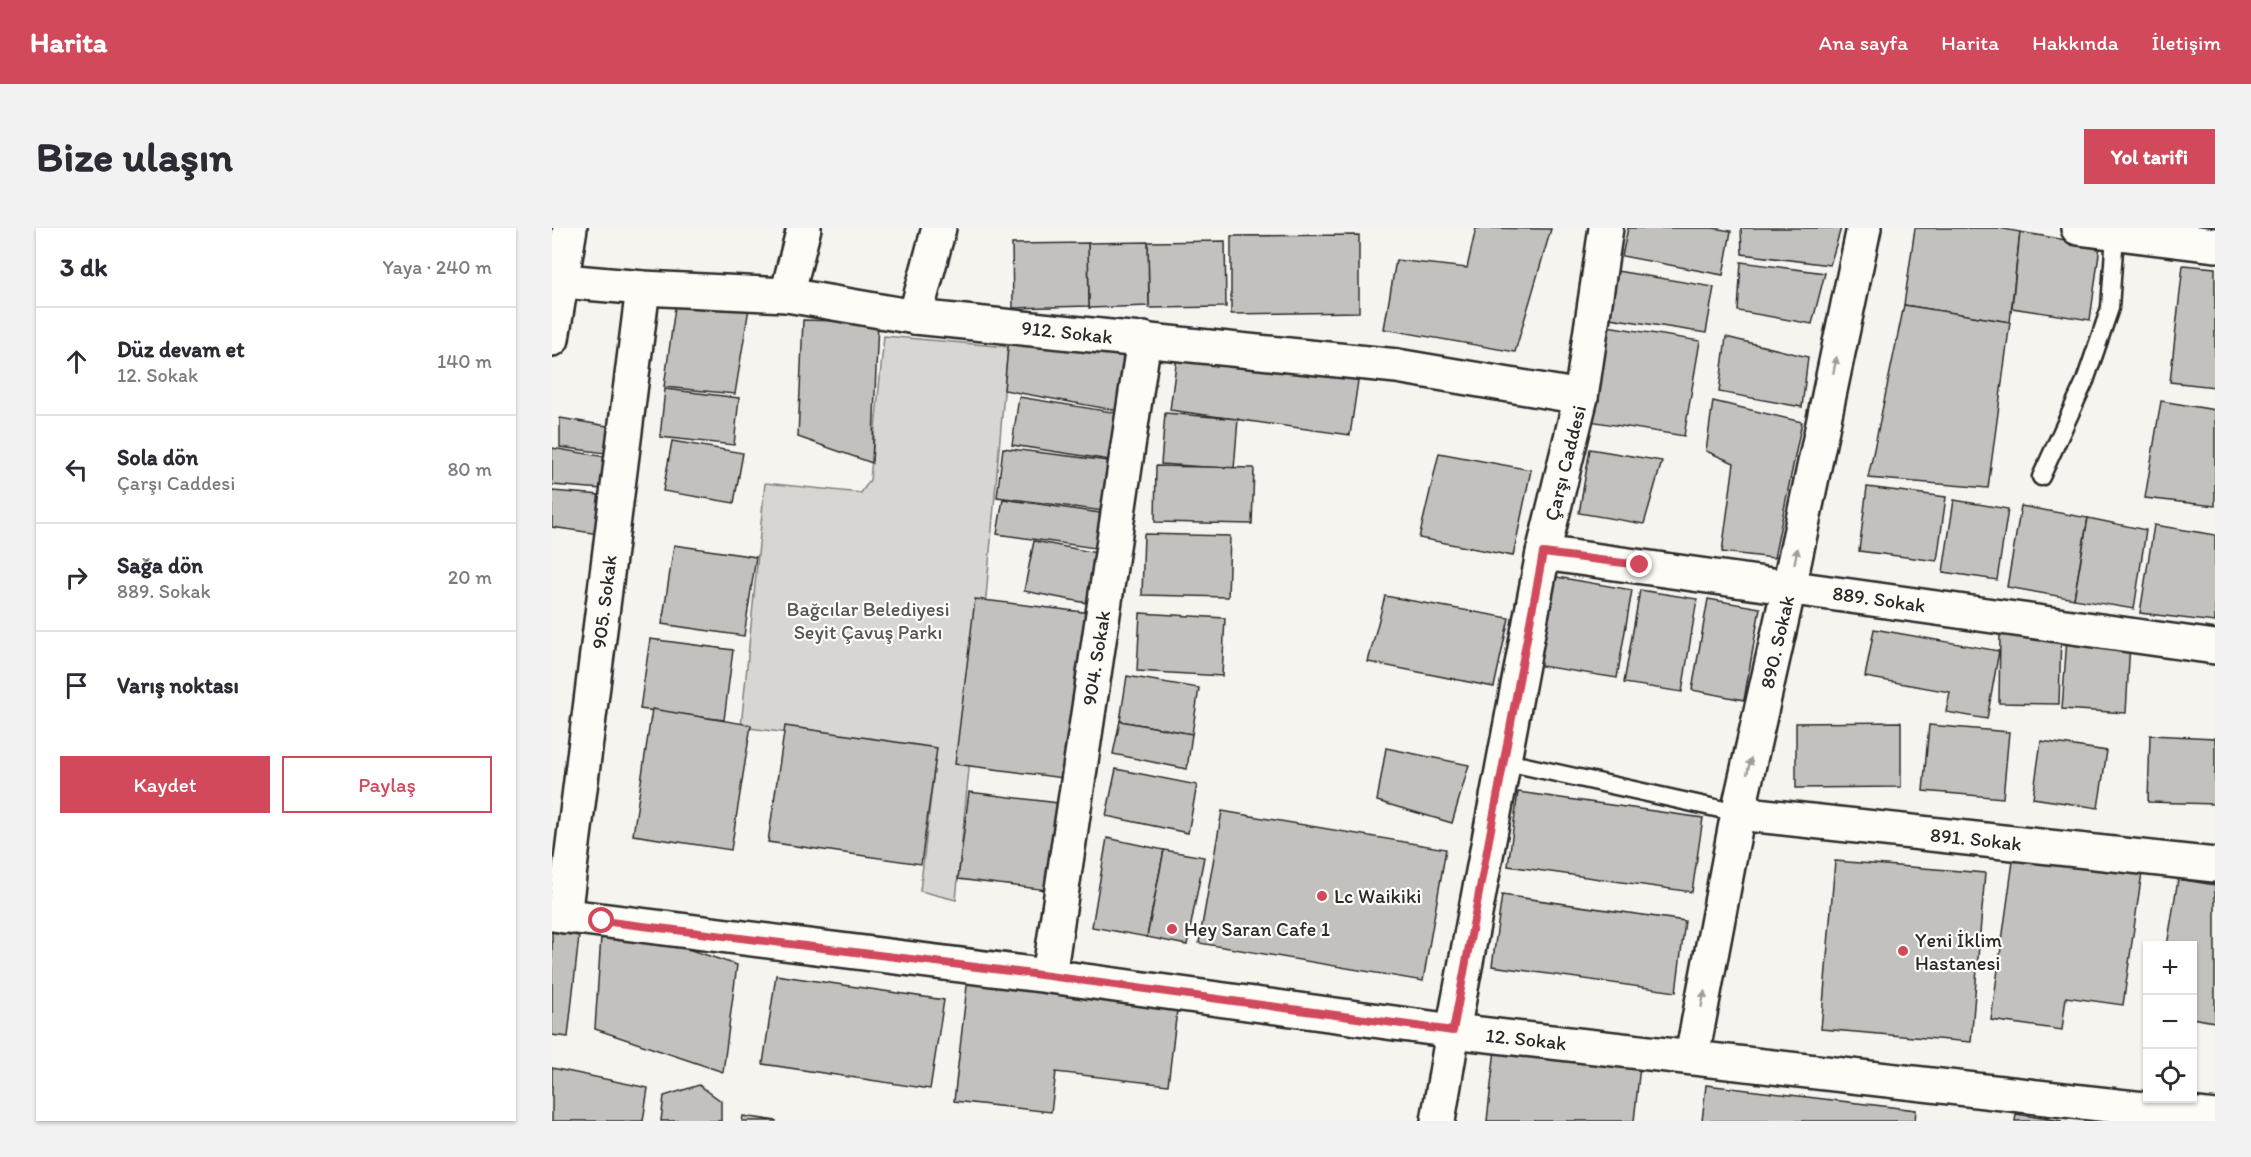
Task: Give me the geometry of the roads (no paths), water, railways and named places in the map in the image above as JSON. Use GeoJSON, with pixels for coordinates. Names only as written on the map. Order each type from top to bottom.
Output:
{"type":"FeatureCollection","features":[{"type":"Feature","properties":{"kind":"street"},"geometry":{"type":"LineString","coordinates":[[552,339],[557,280],[570,228]]}},
{"type":"Feature","properties":{"kind":"street"},"geometry":{"type":"LineString","coordinates":[[787,295],[804,228]]}},
{"type":"Feature","properties":{"kind":"street"},"geometry":{"type":"LineString","coordinates":[[915,317],[939,228]]}},
{"type":"Feature","properties":{"kind":"street","name":"Çarşı Caddesi"},"geometry":{"type":"LineString","coordinates":[[1438,1121],[1543,553],[1581,397],[1606,228]]}},
{"type":"Feature","properties":{"kind":"street","name":"890. Sokak"},"geometry":{"type":"LineString","coordinates":[[1692,1056],[1738,813],[1789,587],[1864,228]]}},
{"type":"Feature","properties":{"kind":"street"},"geometry":{"type":"LineString","coordinates":[[2078,228],[2215,245]]}},
{"type":"Feature","properties":{"kind":"street","name":"912. Sokak"},"geometry":{"type":"LineString","coordinates":[[557,280],[643,288],[787,295],[915,317],[1397,366],[1581,397]]}},
{"type":"Feature","properties":{"kind":"street","name":"905. Sokak"},"geometry":{"type":"LineString","coordinates":[[558,915],[643,288]]}},
{"type":"Feature","properties":{"kind":"street","name":"904. Sokak"},"geometry":{"type":"LineString","coordinates":[[1049,976],[1144,339]]}},
{"type":"Feature","properties":{"kind":"street","name":"889. Sokak"},"geometry":{"type":"LineString","coordinates":[[1543,553],[2215,646]]}},
{"type":"Feature","properties":{"kind":"street","name":"891. Sokak"},"geometry":{"type":"LineString","coordinates":[[1738,813],[2215,865]]}},
{"type":"Feature","properties":{"kind":"street","name":"12. Sokak"},"geometry":{"type":"LineString","coordinates":[[558,915],[1049,976],[1453,1031],[1692,1056],[2215,1117]]}},
{"type":"Feature","properties":{"kind":"lane"},"geometry":{"type":"LineString","coordinates":[[2041,477],[2085,381],[2110,308],[2115,231]]}},
{"type":"Feature","properties":{"kind":"lane"},"geometry":{"type":"LineString","coordinates":[[1503,761],[1738,813]]}},
{"type":"Feature","properties":{"kind":"place","name":"Lc Waikiki"},"geometry":{"type":"Point","coordinates":[1322,896]}},
{"type":"Feature","properties":{"kind":"place","name":"Hey Saran Cafe 1"},"geometry":{"type":"Point","coordinates":[1172,929]}},
{"type":"Feature","properties":{"kind":"place","name":"Yeni İklim Hastanesi"},"geometry":{"type":"Point","coordinates":[1903,951]}},
{"type":"Feature","properties":{"kind":"park label","name":"Bağcılar Belediyesi Seyit Çavuş Parkı"},"geometry":{"type":"Point","coordinates":[868,620]}}]}
